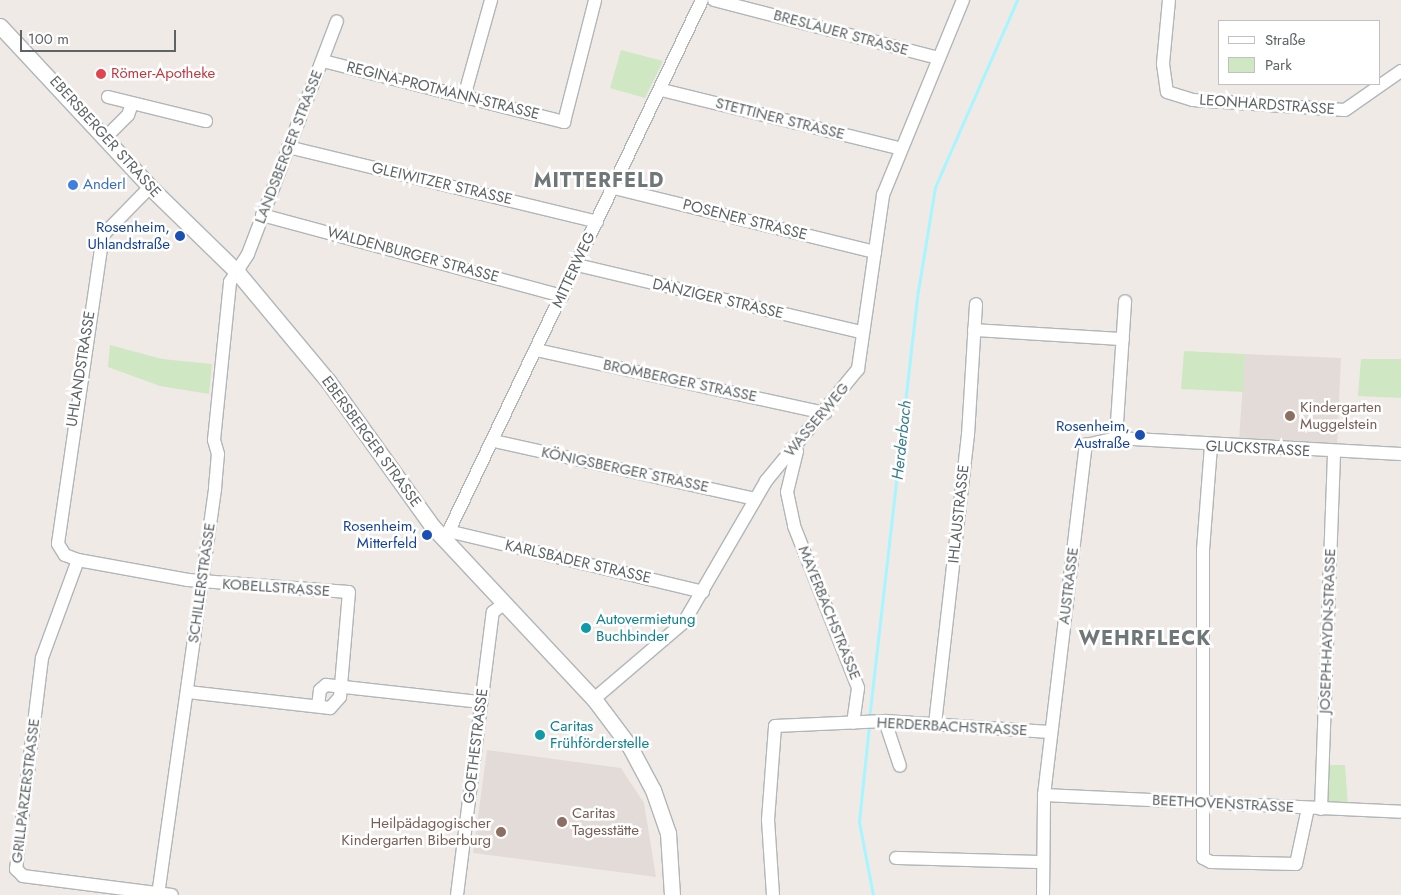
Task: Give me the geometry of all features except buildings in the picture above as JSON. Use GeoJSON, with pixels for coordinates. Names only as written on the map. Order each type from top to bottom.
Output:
{"type":"FeatureCollection","features":[{"type":"Feature","properties":{"kind":"street"},"geometry":{"type":"LineString","coordinates":[[464,97],[491,0]]}},
{"type":"Feature","properties":{"kind":"street","name":"REGINA-PROTMANN-STRASSE"},"geometry":{"type":"LineString","coordinates":[[323,61],[564,122],[595,0]]}},
{"type":"Feature","properties":{"kind":"street","name":"MITTERWEG"},"geometry":{"type":"LineString","coordinates":[[449,535],[597,222],[662,90],[702,0]]}},
{"type":"Feature","properties":{"kind":"street","name":"BRESLAUER STRASSE"},"geometry":{"type":"LineString","coordinates":[[714,0],[939,58]]}},
{"type":"Feature","properties":{"kind":"street","name":"WASSERWEG"},"geometry":{"type":"LineString","coordinates":[[594,699],[677,629],[703,592],[755,499],[858,369],[860,332],[875,252],[883,195],[899,148],[963,0]]}},
{"type":"Feature","properties":{"kind":"street","name":"LEONHARDSTRASSE"},"geometry":{"type":"LineString","coordinates":[[1169,0],[1163,64],[1167,92],[1193,100],[1345,110],[1381,85]]}},
{"type":"Feature","properties":{"kind":"street","name":"LANDSBERGER STRASSE"},"geometry":{"type":"LineString","coordinates":[[238,273],[323,61],[337,21]]}},
{"type":"Feature","properties":{"kind":"street","name":"EBERSBERGER STRASSE"},"geometry":{"type":"LineString","coordinates":[[0,26],[107,136],[150,187],[238,273],[328,381],[505,604],[594,699],[630,747],[652,790],[668,833],[672,895]]}},
{"type":"Feature","properties":{"kind":"street","name":"LEONHARDSTRASSE"},"geometry":{"type":"LineString","coordinates":[[1381,85],[1401,71]]}},
{"type":"Feature","properties":{"kind":"street","name":"STETTINER STRASSE"},"geometry":{"type":"LineString","coordinates":[[662,90],[899,148]]}},
{"type":"Feature","properties":{"kind":"street"},"geometry":{"type":"LineString","coordinates":[[108,98],[206,121]]}},
{"type":"Feature","properties":{"kind":"street"},"geometry":{"type":"LineString","coordinates":[[107,136],[128,115],[132,104]]}},
{"type":"Feature","properties":{"kind":"street","name":"GLEIWITZER STRASSE"},"geometry":{"type":"LineString","coordinates":[[288,147],[597,222]]}},
{"type":"Feature","properties":{"kind":"street","name":"UHLANDSTRASSE"},"geometry":{"type":"LineString","coordinates":[[150,187],[117,216],[103,235],[57,531],[58,544],[65,555],[78,560],[201,582]]}},
{"type":"Feature","properties":{"kind":"street","name":"POSENER STRASSE"},"geometry":{"type":"LineString","coordinates":[[614,188],[875,252]]}},
{"type":"Feature","properties":{"kind":"street","name":"WALDENBURGER STRASSE"},"geometry":{"type":"LineString","coordinates":[[262,215],[562,296]]}},
{"type":"Feature","properties":{"kind":"street","name":"DANZIGER STRASSE"},"geometry":{"type":"LineString","coordinates":[[577,265],[860,332]]}},
{"type":"Feature","properties":{"kind":"street","name":"SCHILLERSTRASSE"},"geometry":{"type":"LineString","coordinates":[[158,894],[188,692],[201,582],[216,488],[218,454],[214,440],[230,282],[238,273]]}},
{"type":"Feature","properties":{"kind":"street"},"geometry":{"type":"LineString","coordinates":[[1116,438],[1125,301]]}},
{"type":"Feature","properties":{"kind":"street","name":"IHLAUSTRASSE"},"geometry":{"type":"LineString","coordinates":[[935,724],[968,435],[976,304]]}},
{"type":"Feature","properties":{"kind":"street"},"geometry":{"type":"LineString","coordinates":[[974,330],[1123,339]]}},
{"type":"Feature","properties":{"kind":"street","name":"BROMBERGER STRASSE"},"geometry":{"type":"LineString","coordinates":[[536,350],[825,413]]}},
{"type":"Feature","properties":{"kind":"street","name":"GLUCKSTRASSE"},"geometry":{"type":"LineString","coordinates":[[1116,438],[1334,453],[1401,454]]}},
{"type":"Feature","properties":{"kind":"street","name":"AUSTRASSE"},"geometry":{"type":"LineString","coordinates":[[1044,895],[1041,862],[1044,794],[1086,446],[1116,438]]}},
{"type":"Feature","properties":{"kind":"street","name":"MAYERBACHSTRASSE"},"geometry":{"type":"LineString","coordinates":[[802,439],[790,469],[786,492],[794,526],[858,688],[855,723]]}},
{"type":"Feature","properties":{"kind":"street","name":"KÖNIGSBERGER STRASSE"},"geometry":{"type":"LineString","coordinates":[[494,441],[755,499]]}},
{"type":"Feature","properties":{"kind":"street"},"geometry":{"type":"LineString","coordinates":[[1203,802],[1203,550],[1211,446]]}},
{"type":"Feature","properties":{"kind":"street","name":"JOSEPH-HAYDN-STRASSE"},"geometry":{"type":"LineString","coordinates":[[1203,802],[1203,858],[1211,862],[1296,864],[1315,809],[1334,453]]}},
{"type":"Feature","properties":{"kind":"street","name":"KARLSBADER STRASSE"},"geometry":{"type":"LineString","coordinates":[[449,535],[703,592]]}},
{"type":"Feature","properties":{"kind":"street","name":"GRILLPARZERSTRASSE"},"geometry":{"type":"LineString","coordinates":[[78,560],[42,658],[16,869],[23,876],[158,894]]}},
{"type":"Feature","properties":{"kind":"street","name":"KOBELLSTRASSE"},"geometry":{"type":"LineString","coordinates":[[201,582],[348,592],[342,685]]}},
{"type":"Feature","properties":{"kind":"street","name":"GOETHESTRASSE"},"geometry":{"type":"LineString","coordinates":[[457,895],[493,612],[505,604]]}},
{"type":"Feature","properties":{"kind":"street"},"geometry":{"type":"LineString","coordinates":[[188,692],[330,708],[340,698],[342,685],[481,702]]}},
{"type":"Feature","properties":{"kind":"street"},"geometry":{"type":"LineString","coordinates":[[884,721],[900,766]]}},
{"type":"Feature","properties":{"kind":"street","name":"HERDERBACHSTRASSE"},"geometry":{"type":"LineString","coordinates":[[855,723],[884,721],[1050,732]]}},
{"type":"Feature","properties":{"kind":"street"},"geometry":{"type":"LineString","coordinates":[[773,895],[768,820],[775,726],[855,723]]}},
{"type":"Feature","properties":{"kind":"street","name":"BEETHOVENSTRASSE"},"geometry":{"type":"LineString","coordinates":[[1044,794],[1401,812]]}},
{"type":"Feature","properties":{"kind":"street"},"geometry":{"type":"LineString","coordinates":[[896,858],[1041,862]]}},
{"type":"Feature","properties":{"kind":"street"},"geometry":{"type":"LineString","coordinates":[[158,894],[172,895]]}},
{"type":"Feature","properties":{"kind":"shaded area","name":"Kindergarten Muggelstein"},"geometry":{"type":"Polygon","coordinates":[[[1245,354],[1341,358],[1337,445],[1239,440],[1245,354]]]}},
{"type":"Feature","properties":{"kind":"shaded area","name":"Caritas Tagesstätte"},"geometry":{"type":"Polygon","coordinates":[[[487,750],[621,768],[644,803],[656,877],[473,853],[487,750]]]}},
{"type":"Feature","properties":{"kind":"green space"},"geometry":{"type":"Polygon","coordinates":[[[621,50],[663,61],[645,98],[610,88],[621,50]]]}},
{"type":"Feature","properties":{"kind":"green space"},"geometry":{"type":"Polygon","coordinates":[[[110,345],[162,359],[212,364],[209,394],[160,386],[108,367],[110,345]]]}},
{"type":"Feature","properties":{"kind":"green space"},"geometry":{"type":"Polygon","coordinates":[[[1184,351],[1245,354],[1243,392],[1181,389],[1184,351]]]}},
{"type":"Feature","properties":{"kind":"green space"},"geometry":{"type":"Polygon","coordinates":[[[1361,359],[1401,359],[1401,398],[1358,396],[1361,359]]]}},
{"type":"Feature","properties":{"kind":"green space"},"geometry":{"type":"Polygon","coordinates":[[[1329,765],[1345,765],[1348,807],[1327,803],[1329,765]]]}},
{"type":"Feature","properties":{"kind":"waterway","name":"Herderbach"},"geometry":{"type":"LineString","coordinates":[[869,719],[918,291],[935,187],[1017,0]]}},
{"type":"Feature","properties":{"kind":"waterway","name":"Herderbach"},"geometry":{"type":"LineString","coordinates":[[869,725],[859,822],[873,895]]}},
{"type":"Feature","properties":{"kind":"place","name":"Römer-Apotheke"},"geometry":{"type":"Point","coordinates":[101,74]}},
{"type":"Feature","properties":{"kind":"place","name":"Anderl"},"geometry":{"type":"Point","coordinates":[73,185]}},
{"type":"Feature","properties":{"kind":"place","name":"Rosenheim, Uhlandstraße"},"geometry":{"type":"Point","coordinates":[180,236]}},
{"type":"Feature","properties":{"kind":"place","name":"Kindergarten Muggelstein"},"geometry":{"type":"Point","coordinates":[1290,416]}},
{"type":"Feature","properties":{"kind":"place","name":"Rosenheim, Austraße"},"geometry":{"type":"Point","coordinates":[1140,435]}},
{"type":"Feature","properties":{"kind":"place","name":"Rosenheim, Mitterfeld"},"geometry":{"type":"Point","coordinates":[427,535]}},
{"type":"Feature","properties":{"kind":"place","name":"Autovermietung Buchbinder"},"geometry":{"type":"Point","coordinates":[586,628]}},
{"type":"Feature","properties":{"kind":"place","name":"Caritas Frühförderstelle"},"geometry":{"type":"Point","coordinates":[540,735]}},
{"type":"Feature","properties":{"kind":"place","name":"Caritas Tagesstätte"},"geometry":{"type":"Point","coordinates":[562,822]}},
{"type":"Feature","properties":{"kind":"place","name":"Heilpädagogischer Kindergarten Biberburg"},"geometry":{"type":"Point","coordinates":[501,832]}},
{"type":"Feature","properties":{"kind":"district","name":"MITTERFELD"},"geometry":{"type":"Point","coordinates":[599,180]}},
{"type":"Feature","properties":{"kind":"district","name":"WEHRFLECK"},"geometry":{"type":"Point","coordinates":[1145,638]}}]}
